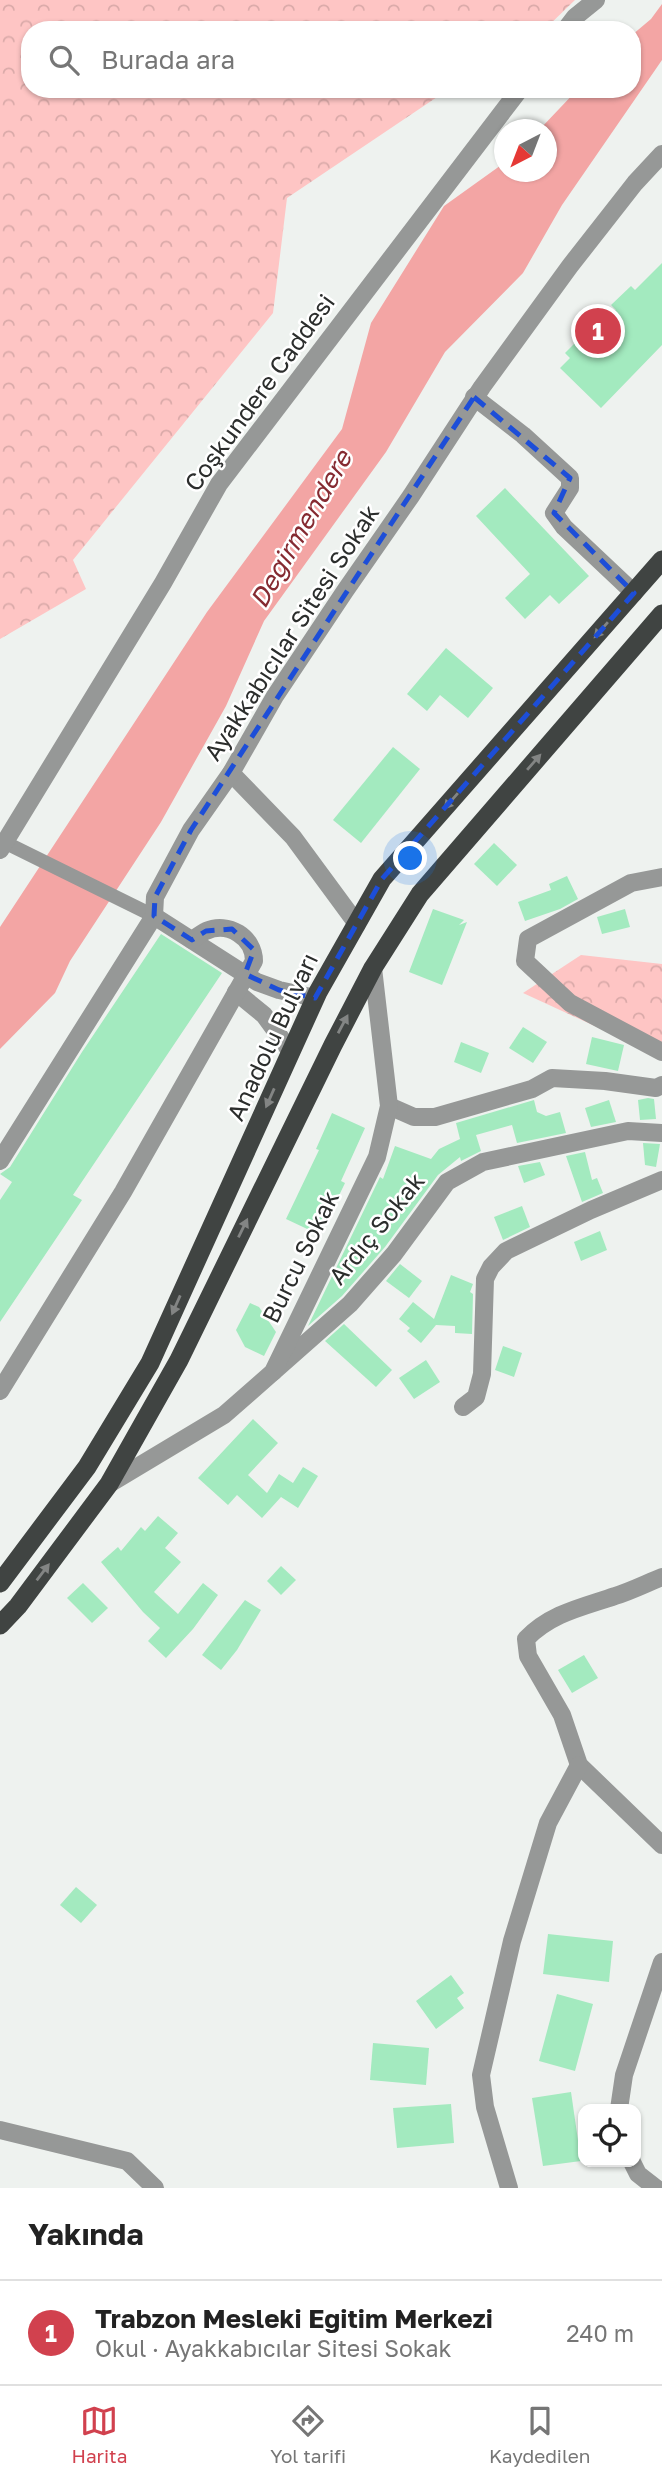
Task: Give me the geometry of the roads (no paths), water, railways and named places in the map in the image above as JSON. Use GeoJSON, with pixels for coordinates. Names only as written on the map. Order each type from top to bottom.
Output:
{"type":"FeatureCollection","features":[{"type":"Feature","properties":{"kind":"highway","name":"Anadolu Bulvarı"},"geometry":{"type":"LineString","coordinates":[[0,1583],[87,1468],[150,1363],[315,998],[382,879],[662,560]]}},
{"type":"Feature","properties":{"kind":"highway"},"geometry":{"type":"LineString","coordinates":[[0,1625],[18,1606],[109,1485],[179,1360],[332,1045],[373,968],[421,894],[662,614]]}},
{"type":"Feature","properties":{"kind":"street"},"geometry":{"type":"LineString","coordinates":[[572,21],[596,0]]}},
{"type":"Feature","properties":{"kind":"street","name":"Coşkundere Caddesi"},"geometry":{"type":"LineString","coordinates":[[6,846],[219,484],[513,98]]}},
{"type":"Feature","properties":{"kind":"street","name":"Ayakkabıcılar Sitesi Sokak"},"geometry":{"type":"LineString","coordinates":[[0,1161],[154,916],[155,897],[167,872],[191,830],[231,773],[275,696],[411,496],[474,397],[570,266],[662,153]]}},
{"type":"Feature","properties":{"kind":"street"},"geometry":{"type":"LineString","coordinates":[[474,397],[523,435],[570,478],[570,488],[554,513],[564,527],[634,593]]}},
{"type":"Feature","properties":{"kind":"street"},"geometry":{"type":"LineString","coordinates":[[231,773],[293,837],[357,924]]}},
{"type":"Feature","properties":{"kind":"street"},"geometry":{"type":"LineString","coordinates":[[6,846],[137,906],[257,982],[315,998]]}},
{"type":"Feature","properties":{"kind":"street"},"geometry":{"type":"LineString","coordinates":[[662,877],[631,883],[528,939],[525,961],[570,1003],[662,1052]]}},
{"type":"Feature","properties":{"kind":"street"},"geometry":{"type":"LineString","coordinates":[[0,1391],[123,1192],[254,961],[254,950],[245,938],[232,929],[206,931],[192,940]]}},
{"type":"Feature","properties":{"kind":"street","name":"Burcu Sokak"},"geometry":{"type":"LineString","coordinates":[[109,1485],[224,1415],[274,1372],[377,1157],[389,1106],[373,968]]}},
{"type":"Feature","properties":{"kind":"street"},"geometry":{"type":"LineString","coordinates":[[236,992],[264,1015],[291,1052]]}},
{"type":"Feature","properties":{"kind":"street"},"geometry":{"type":"LineString","coordinates":[[389,1106],[414,1117],[435,1117],[532,1089],[552,1078],[656,1088],[662,1085]]}},
{"type":"Feature","properties":{"kind":"street","name":"Ardıç Sokak"},"geometry":{"type":"LineString","coordinates":[[274,1372],[359,1294],[394,1254],[447,1182],[483,1163],[628,1131],[662,1133]]}},
{"type":"Feature","properties":{"kind":"street"},"geometry":{"type":"LineString","coordinates":[[463,1407],[475,1396],[482,1374],[485,1279],[491,1267],[506,1251],[591,1210],[662,1181]]}},
{"type":"Feature","properties":{"kind":"street"},"geometry":{"type":"LineString","coordinates":[[662,1577],[619,1595],[560,1614],[526,1639],[528,1656],[562,1715],[579,1765],[662,1845]]}},
{"type":"Feature","properties":{"kind":"street"},"geometry":{"type":"LineString","coordinates":[[509,2188],[485,2107],[481,2075],[512,1941],[548,1823],[579,1765]]}},
{"type":"Feature","properties":{"kind":"street"},"geometry":{"type":"LineString","coordinates":[[620,2104],[624,2075],[662,1962]]}},
{"type":"Feature","properties":{"kind":"street"},"geometry":{"type":"LineString","coordinates":[[0,2130],[127,2161],[155,2188]]}},
{"type":"Feature","properties":{"kind":"street"},"geometry":{"type":"LineString","coordinates":[[634,2167],[638,2174],[656,2188]]}},
{"type":"Feature","properties":{"kind":"water"},"geometry":{"type":"Polygon","coordinates":[[[662,4],[662,60],[641,90],[641,27],[662,4]]]}},
{"type":"Feature","properties":{"kind":"water","name":"Değirmendere"},"geometry":{"type":"Polygon","coordinates":[[[569,98],[636,98],[562,205],[523,273],[445,352],[386,452],[264,621],[226,706],[161,822],[70,961],[55,993],[0,1049],[0,927],[207,612],[342,429],[371,323],[444,206],[494,170],[494,182],[557,182],[557,119],[550,119],[569,98]]]}},
{"type":"Feature","properties":{"kind":"place","name":"Trabzon Mesleki Eğitim Merkezi"},"geometry":{"type":"Point","coordinates":[598,331]}}]}
